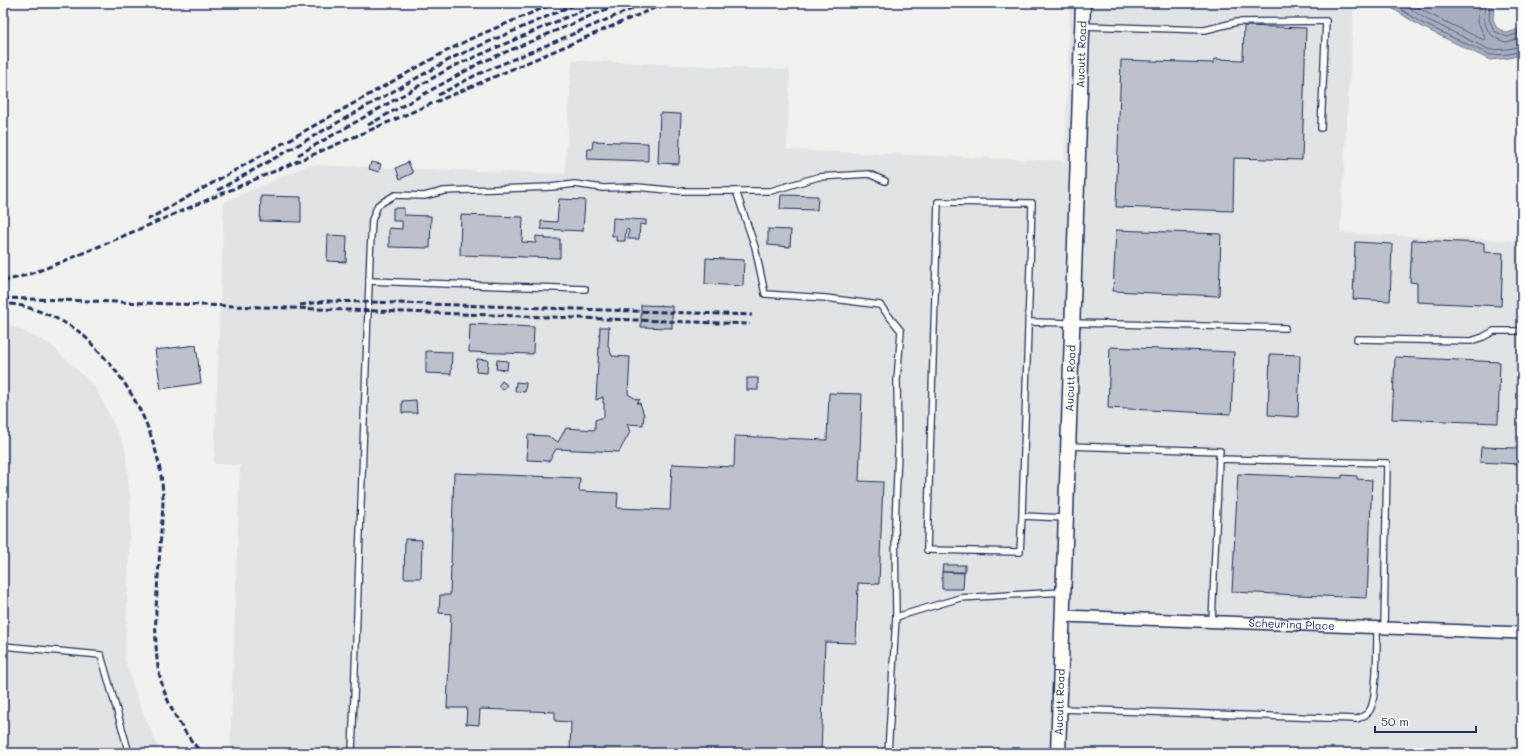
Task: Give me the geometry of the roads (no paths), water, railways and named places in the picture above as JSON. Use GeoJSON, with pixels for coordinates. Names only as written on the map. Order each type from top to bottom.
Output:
{"type":"FeatureCollection","features":[{"type":"Feature","properties":{"kind":"street","name":"Aucutt Road"},"geometry":{"type":"LineString","coordinates":[[1058,753],[1083,3]]}},
{"type":"Feature","properties":{"kind":"street","name":"Scheuring Place"},"geometry":{"type":"LineString","coordinates":[[1062,616],[1522,633]]}},
{"type":"Feature","properties":{"kind":"lane"},"geometry":{"type":"LineString","coordinates":[[1082,26],[1205,30],[1237,22],[1326,21],[1321,128]]}},
{"type":"Feature","properties":{"kind":"lane"},"geometry":{"type":"LineString","coordinates":[[352,753],[372,220],[378,206],[395,194],[424,196],[444,191],[551,188],[575,184],[603,188],[636,187],[679,191],[771,191],[818,178],[869,174],[885,181]]}},
{"type":"Feature","properties":{"kind":"lane"},"geometry":{"type":"LineString","coordinates":[[736,191],[755,247],[765,294],[826,298],[880,305],[901,331],[897,380],[898,452],[895,524],[896,617],[888,753]]}},
{"type":"Feature","properties":{"kind":"lane"},"geometry":{"type":"LineString","coordinates":[[938,202],[1032,203],[1022,516],[1020,552],[927,550],[938,202]]}},
{"type":"Feature","properties":{"kind":"lane"},"geometry":{"type":"LineString","coordinates":[[370,281],[585,290]]}},
{"type":"Feature","properties":{"kind":"lane"},"geometry":{"type":"LineString","coordinates":[[1029,322],[1285,328]]}},
{"type":"Feature","properties":{"kind":"lane"},"geometry":{"type":"LineString","coordinates":[[1357,339],[1471,341],[1494,331],[1522,331]]}},
{"type":"Feature","properties":{"kind":"lane"},"geometry":{"type":"LineString","coordinates":[[1068,446],[1220,451],[1212,622]]}},
{"type":"Feature","properties":{"kind":"lane"},"geometry":{"type":"LineString","coordinates":[[1059,709],[1357,719],[1369,712],[1373,700],[1381,628],[1387,463],[1219,459]]}},
{"type":"Feature","properties":{"kind":"lane"},"geometry":{"type":"LineString","coordinates":[[1022,516],[1066,518]]}},
{"type":"Feature","properties":{"kind":"lane"},"geometry":{"type":"LineString","coordinates":[[896,617],[960,598],[1063,592]]}},
{"type":"Feature","properties":{"kind":"lane"},"geometry":{"type":"LineString","coordinates":[[3,646],[101,656],[129,753]]}},
{"type":"Feature","properties":{"kind":"water"},"geometry":{"type":"Polygon","coordinates":[[[1384,3],[1494,3],[1493,19],[1497,28],[1507,33],[1519,29],[1522,31],[1522,47],[1520,55],[1490,60],[1420,26],[1384,3]]]}},
{"type":"Feature","properties":{"kind":"railway"},"geometry":{"type":"LineString","coordinates":[[147,220],[441,54],[470,39],[555,3]]}},
{"type":"Feature","properties":{"kind":"railway"},"geometry":{"type":"LineString","coordinates":[[218,190],[454,57],[578,3]]}},
{"type":"Feature","properties":{"kind":"railway"},"geometry":{"type":"LineString","coordinates":[[298,155],[452,67],[599,3]]}},
{"type":"Feature","properties":{"kind":"railway"},"geometry":{"type":"LineString","coordinates":[[368,125],[480,63],[621,3]]}},
{"type":"Feature","properties":{"kind":"railway"},"geometry":{"type":"LineString","coordinates":[[438,95],[476,75],[646,3]]}},
{"type":"Feature","properties":{"kind":"railway"},"geometry":{"type":"LineString","coordinates":[[3,281],[40,270],[100,246],[666,3]]}},
{"type":"Feature","properties":{"kind":"railway"},"geometry":{"type":"LineString","coordinates":[[3,298],[750,324]]}},
{"type":"Feature","properties":{"kind":"railway"},"geometry":{"type":"LineString","coordinates":[[300,305],[327,301],[752,315]]}},
{"type":"Feature","properties":{"kind":"railway"},"geometry":{"type":"LineString","coordinates":[[10,304],[19,305],[48,314],[82,334],[114,368],[136,402],[145,420],[158,459],[163,498],[156,611],[156,643],[159,672],[166,697],[178,721],[202,753]]}}]}
